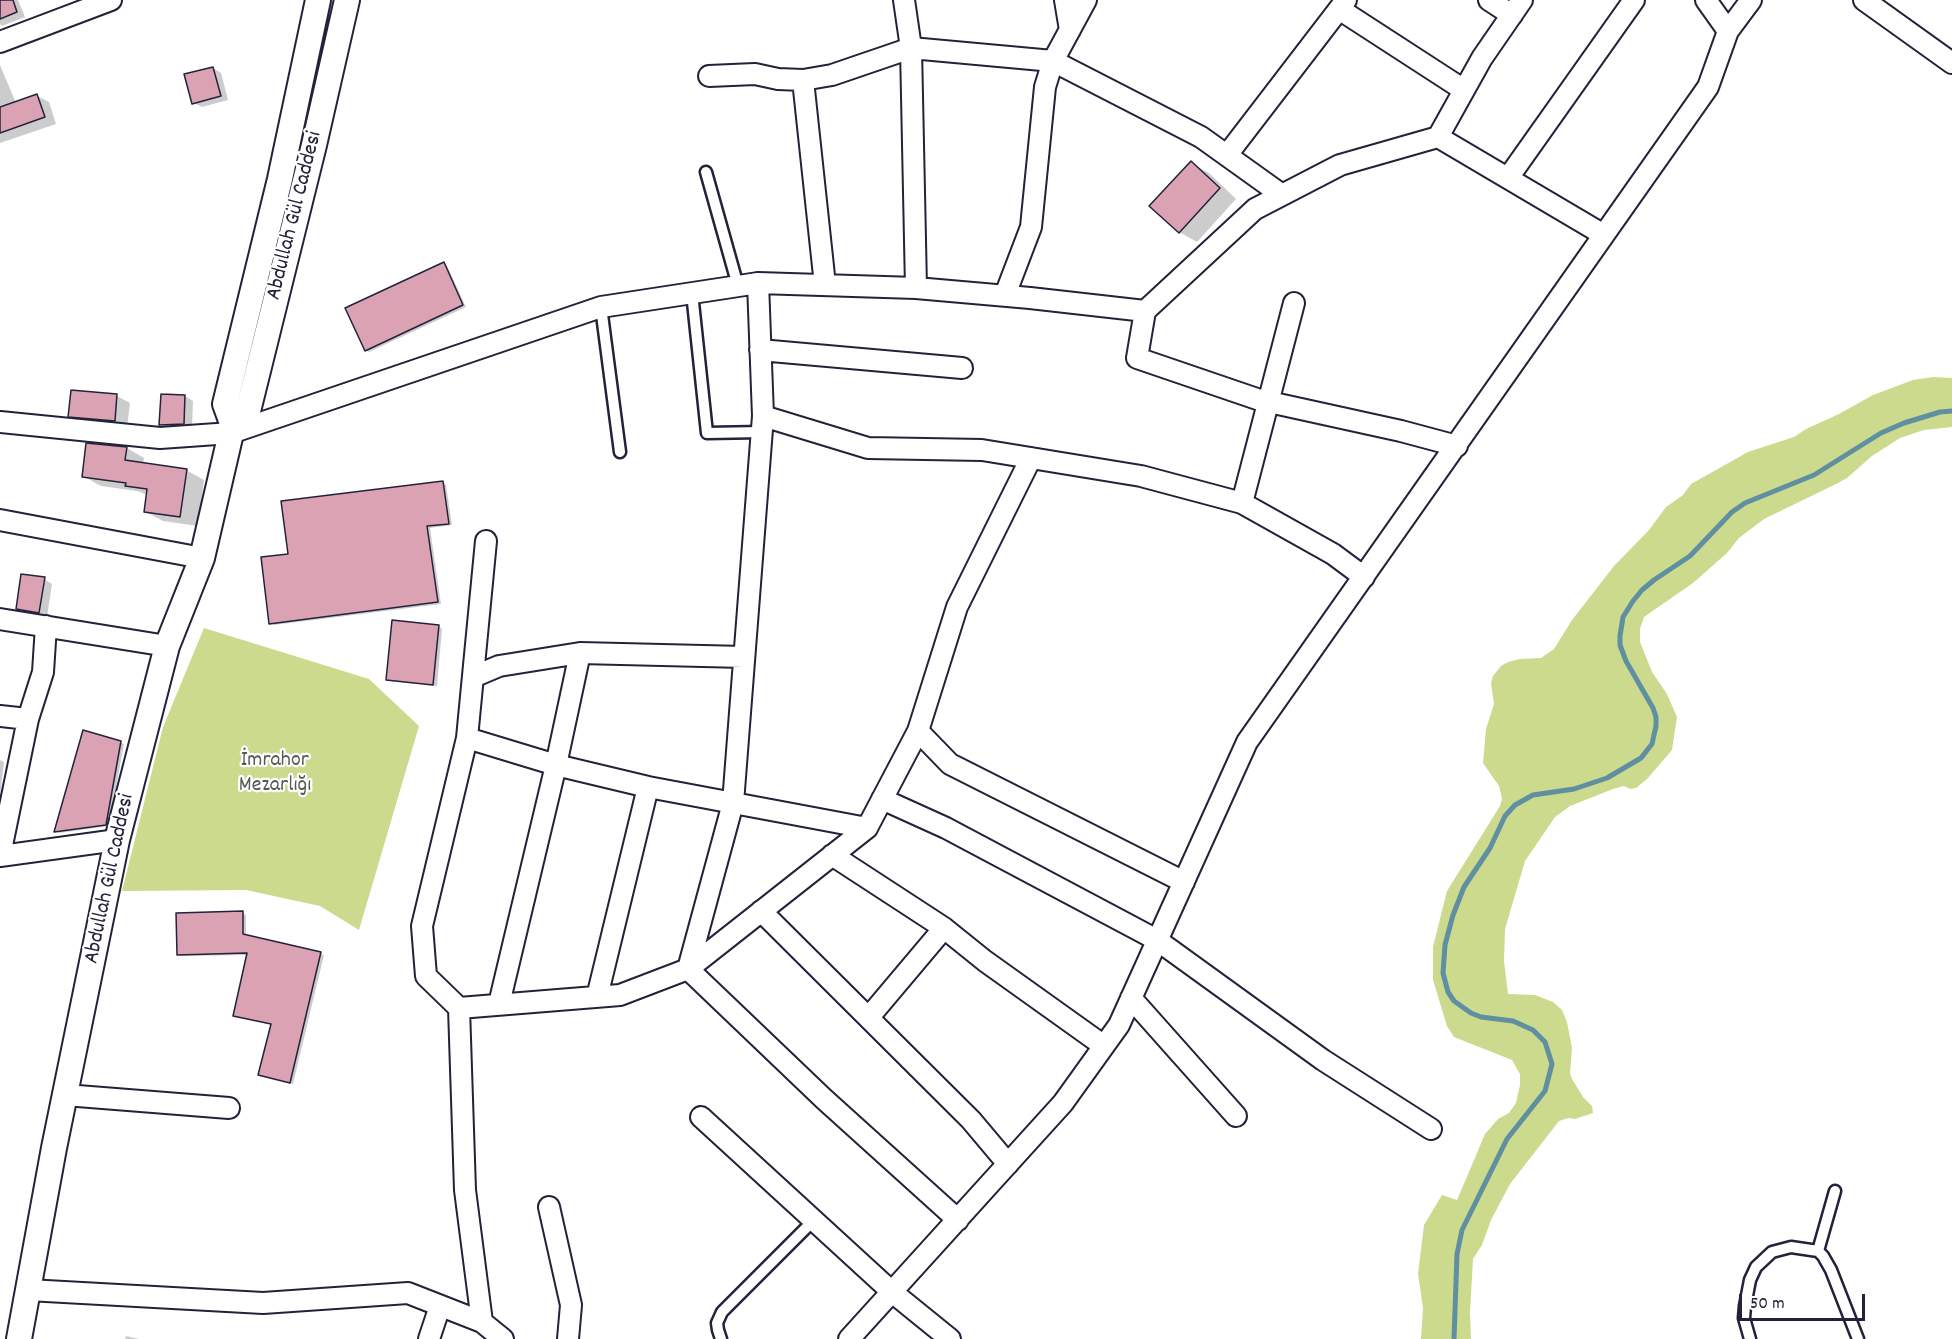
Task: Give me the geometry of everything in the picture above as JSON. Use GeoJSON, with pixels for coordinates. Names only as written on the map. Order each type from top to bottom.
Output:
{"type":"FeatureCollection","features":[{"type":"Feature","properties":{"kind":"street"},"geometry":{"type":"LineString","coordinates":[[0,42],[111,0]]}},
{"type":"Feature","properties":{"kind":"street","name":"Abdullah Gül Caddesi"},"geometry":{"type":"LineString","coordinates":[[232,430],[225,404],[280,179],[318,0]]}},
{"type":"Feature","properties":{"kind":"street","name":"Abdullah Gül Caddesi"},"geometry":{"type":"LineString","coordinates":[[19,1339],[65,1095],[117,840],[166,646],[202,558],[232,430],[248,411],[314,145],[347,0]]}},
{"type":"Feature","properties":{"kind":"street"},"geometry":{"type":"LineString","coordinates":[[904,0],[910,48],[916,288]]}},
{"type":"Feature","properties":{"kind":"street"},"geometry":{"type":"LineString","coordinates":[[1065,0],[1070,30]]}},
{"type":"Feature","properties":{"kind":"street"},"geometry":{"type":"LineString","coordinates":[[1005,295],[1031,226],[1045,87],[1053,61],[1086,0]]}},
{"type":"Feature","properties":{"kind":"street"},"geometry":{"type":"LineString","coordinates":[[1457,446],[1401,431],[1269,402],[1137,358],[1145,311],[1255,209],[1340,165],[1438,137],[1482,58],[1517,7],[1489,0]]}},
{"type":"Feature","properties":{"kind":"street"},"geometry":{"type":"LineString","coordinates":[[1508,178],[1634,0]]}},
{"type":"Feature","properties":{"kind":"street"},"geometry":{"type":"LineString","coordinates":[[1706,0],[1728,31]]}},
{"type":"Feature","properties":{"kind":"street"},"geometry":{"type":"LineString","coordinates":[[849,1339],[1063,1103],[1119,1025],[1247,742],[1708,87],[1728,31],[1751,0]]}},
{"type":"Feature","properties":{"kind":"street"},"geometry":{"type":"LineString","coordinates":[[1864,0],[1952,63]]}},
{"type":"Feature","properties":{"kind":"street"},"geometry":{"type":"LineString","coordinates":[[1227,155],[1342,5],[1464,90]]}},
{"type":"Feature","properties":{"kind":"street"},"geometry":{"type":"LineString","coordinates":[[710,76],[755,74],[778,79],[803,80],[832,75],[910,48],[1053,61],[1201,137],[1282,195]]}},
{"type":"Feature","properties":{"kind":"street"},"geometry":{"type":"LineString","coordinates":[[803,80],[825,285]]}},
{"type":"Feature","properties":{"kind":"street"},"geometry":{"type":"LineString","coordinates":[[1438,137],[1604,235]]}},
{"type":"Feature","properties":{"kind":"street"},"geometry":{"type":"LineString","coordinates":[[0,422],[160,438],[232,430],[602,307],[758,283],[916,288],[1005,295],[1145,311]]}},
{"type":"Feature","properties":{"kind":"street"},"geometry":{"type":"LineString","coordinates":[[688,969],[733,803],[762,424],[758,283]]}},
{"type":"Feature","properties":{"kind":"street"},"geometry":{"type":"LineString","coordinates":[[1242,503],[1294,303]]}},
{"type":"Feature","properties":{"kind":"street"},"geometry":{"type":"LineString","coordinates":[[760,350],[962,368]]}},
{"type":"Feature","properties":{"kind":"street"},"geometry":{"type":"LineString","coordinates":[[762,424],[868,448],[982,450],[1141,476],[1242,503],[1333,554],[1364,577]]}},
{"type":"Feature","properties":{"kind":"street"},"geometry":{"type":"LineString","coordinates":[[459,1008],[620,995],[688,969],[867,828],[918,731],[957,606],[1031,458]]}},
{"type":"Feature","properties":{"kind":"street"},"geometry":{"type":"LineString","coordinates":[[0,520],[202,558]]}},
{"type":"Feature","properties":{"kind":"street"},"geometry":{"type":"LineString","coordinates":[[482,1322],[465,1190],[459,1008],[426,976],[422,926],[467,738],[486,542]]}},
{"type":"Feature","properties":{"kind":"street"},"geometry":{"type":"LineString","coordinates":[[0,619],[166,646]]}},
{"type":"Feature","properties":{"kind":"street"},"geometry":{"type":"LineString","coordinates":[[46,626],[43,672],[28,719],[0,856],[117,840]]}},
{"type":"Feature","properties":{"kind":"street"},"geometry":{"type":"LineString","coordinates":[[473,676],[499,666],[580,653],[744,657]]}},
{"type":"Feature","properties":{"kind":"street"},"geometry":{"type":"LineString","coordinates":[[499,1004],[580,653]]}},
{"type":"Feature","properties":{"kind":"street"},"geometry":{"type":"LineString","coordinates":[[0,716],[28,719]]}},
{"type":"Feature","properties":{"kind":"street"},"geometry":{"type":"LineString","coordinates":[[918,731],[950,764],[1184,882]]}},
{"type":"Feature","properties":{"kind":"street"},"geometry":{"type":"LineString","coordinates":[[467,738],[556,765],[648,787],[867,828]]}},
{"type":"Feature","properties":{"kind":"street"},"geometry":{"type":"LineString","coordinates":[[597,996],[648,787]]}},
{"type":"Feature","properties":{"kind":"street"},"geometry":{"type":"LineString","coordinates":[[882,799],[946,828],[1157,940],[1323,1060],[1431,1129]]}},
{"type":"Feature","properties":{"kind":"street"},"geometry":{"type":"LineString","coordinates":[[832,855],[944,928],[985,961],[1104,1046]]}},
{"type":"Feature","properties":{"kind":"street"},"geometry":{"type":"LineString","coordinates":[[761,911],[971,1120],[1008,1164]]}},
{"type":"Feature","properties":{"kind":"street"},"geometry":{"type":"LineString","coordinates":[[869,1017],[944,928]]}},
{"type":"Feature","properties":{"kind":"street"},"geometry":{"type":"LineString","coordinates":[[688,969],[824,1099],[958,1220]]}},
{"type":"Feature","properties":{"kind":"street"},"geometry":{"type":"LineString","coordinates":[[1131,998],[1236,1116]]}},
{"type":"Feature","properties":{"kind":"street"},"geometry":{"type":"LineString","coordinates":[[65,1095],[228,1108]]}},
{"type":"Feature","properties":{"kind":"street"},"geometry":{"type":"LineString","coordinates":[[701,1118],[892,1292],[950,1339]]}},
{"type":"Feature","properties":{"kind":"street"},"geometry":{"type":"LineString","coordinates":[[549,1207],[571,1305],[568,1339]]}},
{"type":"Feature","properties":{"kind":"street"},"geometry":{"type":"LineString","coordinates":[[28,1290],[263,1303],[408,1293],[482,1322],[503,1339]]}},
{"type":"Feature","properties":{"kind":"street"},"geometry":{"type":"LineString","coordinates":[[429,1339],[440,1306]]}},
{"type":"Feature","properties":{"kind":"lane"},"geometry":{"type":"LineString","coordinates":[[706,172],[738,286]]}},
{"type":"Feature","properties":{"kind":"lane"},"geometry":{"type":"LineString","coordinates":[[692,293],[707,433],[762,424]]}},
{"type":"Feature","properties":{"kind":"lane"},"geometry":{"type":"LineString","coordinates":[[602,307],[620,452]]}},
{"type":"Feature","properties":{"kind":"lane"},"geometry":{"type":"LineString","coordinates":[[1818,1251],[1835,1191]]}},
{"type":"Feature","properties":{"kind":"lane"},"geometry":{"type":"LineString","coordinates":[[722,1339],[717,1323],[722,1312],[813,1221]]}},
{"type":"Feature","properties":{"kind":"lane"},"geometry":{"type":"LineString","coordinates":[[1750,1339],[1744,1318],[1750,1280],[1760,1261],[1772,1252],[1785,1247],[1800,1247],[1818,1251],[1831,1270],[1858,1339]]}},
{"type":"Feature","properties":{"kind":"green space"},"geometry":{"type":"Polygon","coordinates":[[[1933,377],[1952,378],[1952,427],[1924,430],[1900,438],[1872,456],[1847,478],[1764,519],[1739,538],[1727,553],[1693,583],[1644,617],[1640,629],[1640,642],[1652,672],[1667,694],[1677,717],[1672,750],[1636,788],[1630,789],[1624,786],[1613,789],[1570,806],[1555,817],[1525,861],[1505,929],[1504,961],[1508,994],[1535,995],[1553,1002],[1562,1010],[1572,1048],[1570,1073],[1583,1097],[1592,1106],[1593,1113],[1559,1121],[1510,1184],[1491,1220],[1482,1245],[1473,1259],[1471,1339],[1421,1339],[1423,1308],[1418,1274],[1424,1225],[1442,1195],[1457,1200],[1485,1134],[1498,1119],[1509,1113],[1516,1103],[1520,1085],[1520,1074],[1512,1060],[1454,1037],[1447,1026],[1433,980],[1433,947],[1447,891],[1500,806],[1502,799],[1499,786],[1483,763],[1486,729],[1494,704],[1491,683],[1493,676],[1501,666],[1508,662],[1541,658],[1554,649],[1572,620],[1614,566],[1649,530],[1666,507],[1683,495],[1691,484],[1748,452],[1794,437],[1873,395],[1913,380],[1933,377]]]}},
{"type":"Feature","properties":{"kind":"green space","name":"İmrahor Mezarlığı"},"geometry":{"type":"Polygon","coordinates":[[[204,628],[369,679],[419,726],[359,930],[320,906],[246,890],[122,891],[163,727],[204,628]]]}},
{"type":"Feature","properties":{"kind":"building"},"geometry":{"type":"Polygon","coordinates":[[[0,0],[13,0],[17,12],[0,19],[0,0]]]}},
{"type":"Feature","properties":{"kind":"building"},"geometry":{"type":"Polygon","coordinates":[[[213,67],[221,96],[192,104],[184,74],[213,67]]]}},
{"type":"Feature","properties":{"kind":"building"},"geometry":{"type":"Polygon","coordinates":[[[37,94],[45,117],[0,133],[0,107],[37,94]]]}},
{"type":"Feature","properties":{"kind":"building"},"geometry":{"type":"Polygon","coordinates":[[[1191,161],[1220,188],[1179,233],[1149,206],[1191,161]]]}},
{"type":"Feature","properties":{"kind":"building"},"geometry":{"type":"Polygon","coordinates":[[[444,262],[463,305],[365,351],[345,308],[444,262]]]}},
{"type":"Feature","properties":{"kind":"building"},"geometry":{"type":"Polygon","coordinates":[[[71,390],[117,394],[115,421],[68,417],[71,390]]]}},
{"type":"Feature","properties":{"kind":"building"},"geometry":{"type":"Polygon","coordinates":[[[161,394],[185,395],[184,424],[159,425],[161,394]]]}},
{"type":"Feature","properties":{"kind":"building"},"geometry":{"type":"Polygon","coordinates":[[[86,443],[127,447],[125,460],[187,469],[180,517],[144,512],[147,489],[125,486],[126,483],[82,477],[86,443]]]}},
{"type":"Feature","properties":{"kind":"building"},"geometry":{"type":"Polygon","coordinates":[[[443,481],[449,524],[427,526],[438,602],[269,624],[261,557],[288,554],[281,501],[443,481]]]}},
{"type":"Feature","properties":{"kind":"building"},"geometry":{"type":"Polygon","coordinates":[[[21,574],[45,577],[39,613],[16,609],[21,574]]]}},
{"type":"Feature","properties":{"kind":"building"},"geometry":{"type":"Polygon","coordinates":[[[392,620],[439,625],[433,685],[386,680],[392,620]]]}},
{"type":"Feature","properties":{"kind":"building"},"geometry":{"type":"Polygon","coordinates":[[[83,730],[121,741],[106,825],[54,832],[83,730]]]}},
{"type":"Feature","properties":{"kind":"building"},"geometry":{"type":"Polygon","coordinates":[[[243,911],[243,934],[321,952],[290,1083],[258,1075],[271,1024],[233,1016],[247,953],[177,955],[176,913],[243,911]]]}},
{"type":"Feature","properties":{"kind":"waterway"},"geometry":{"type":"LineString","coordinates":[[1454,1339],[1457,1254],[1462,1230],[1507,1139],[1545,1091],[1552,1064],[1545,1042],[1533,1030],[1513,1021],[1481,1017],[1471,1013],[1454,1001],[1448,992],[1443,973],[1445,945],[1464,887],[1490,848],[1505,816],[1515,805],[1533,795],[1574,789],[1607,778],[1641,758],[1652,744],[1656,717],[1620,645],[1623,617],[1642,590],[1690,556],[1732,512],[1745,503],[1814,475],[1881,433],[1904,423],[1940,412],[1952,411]]}}]}
